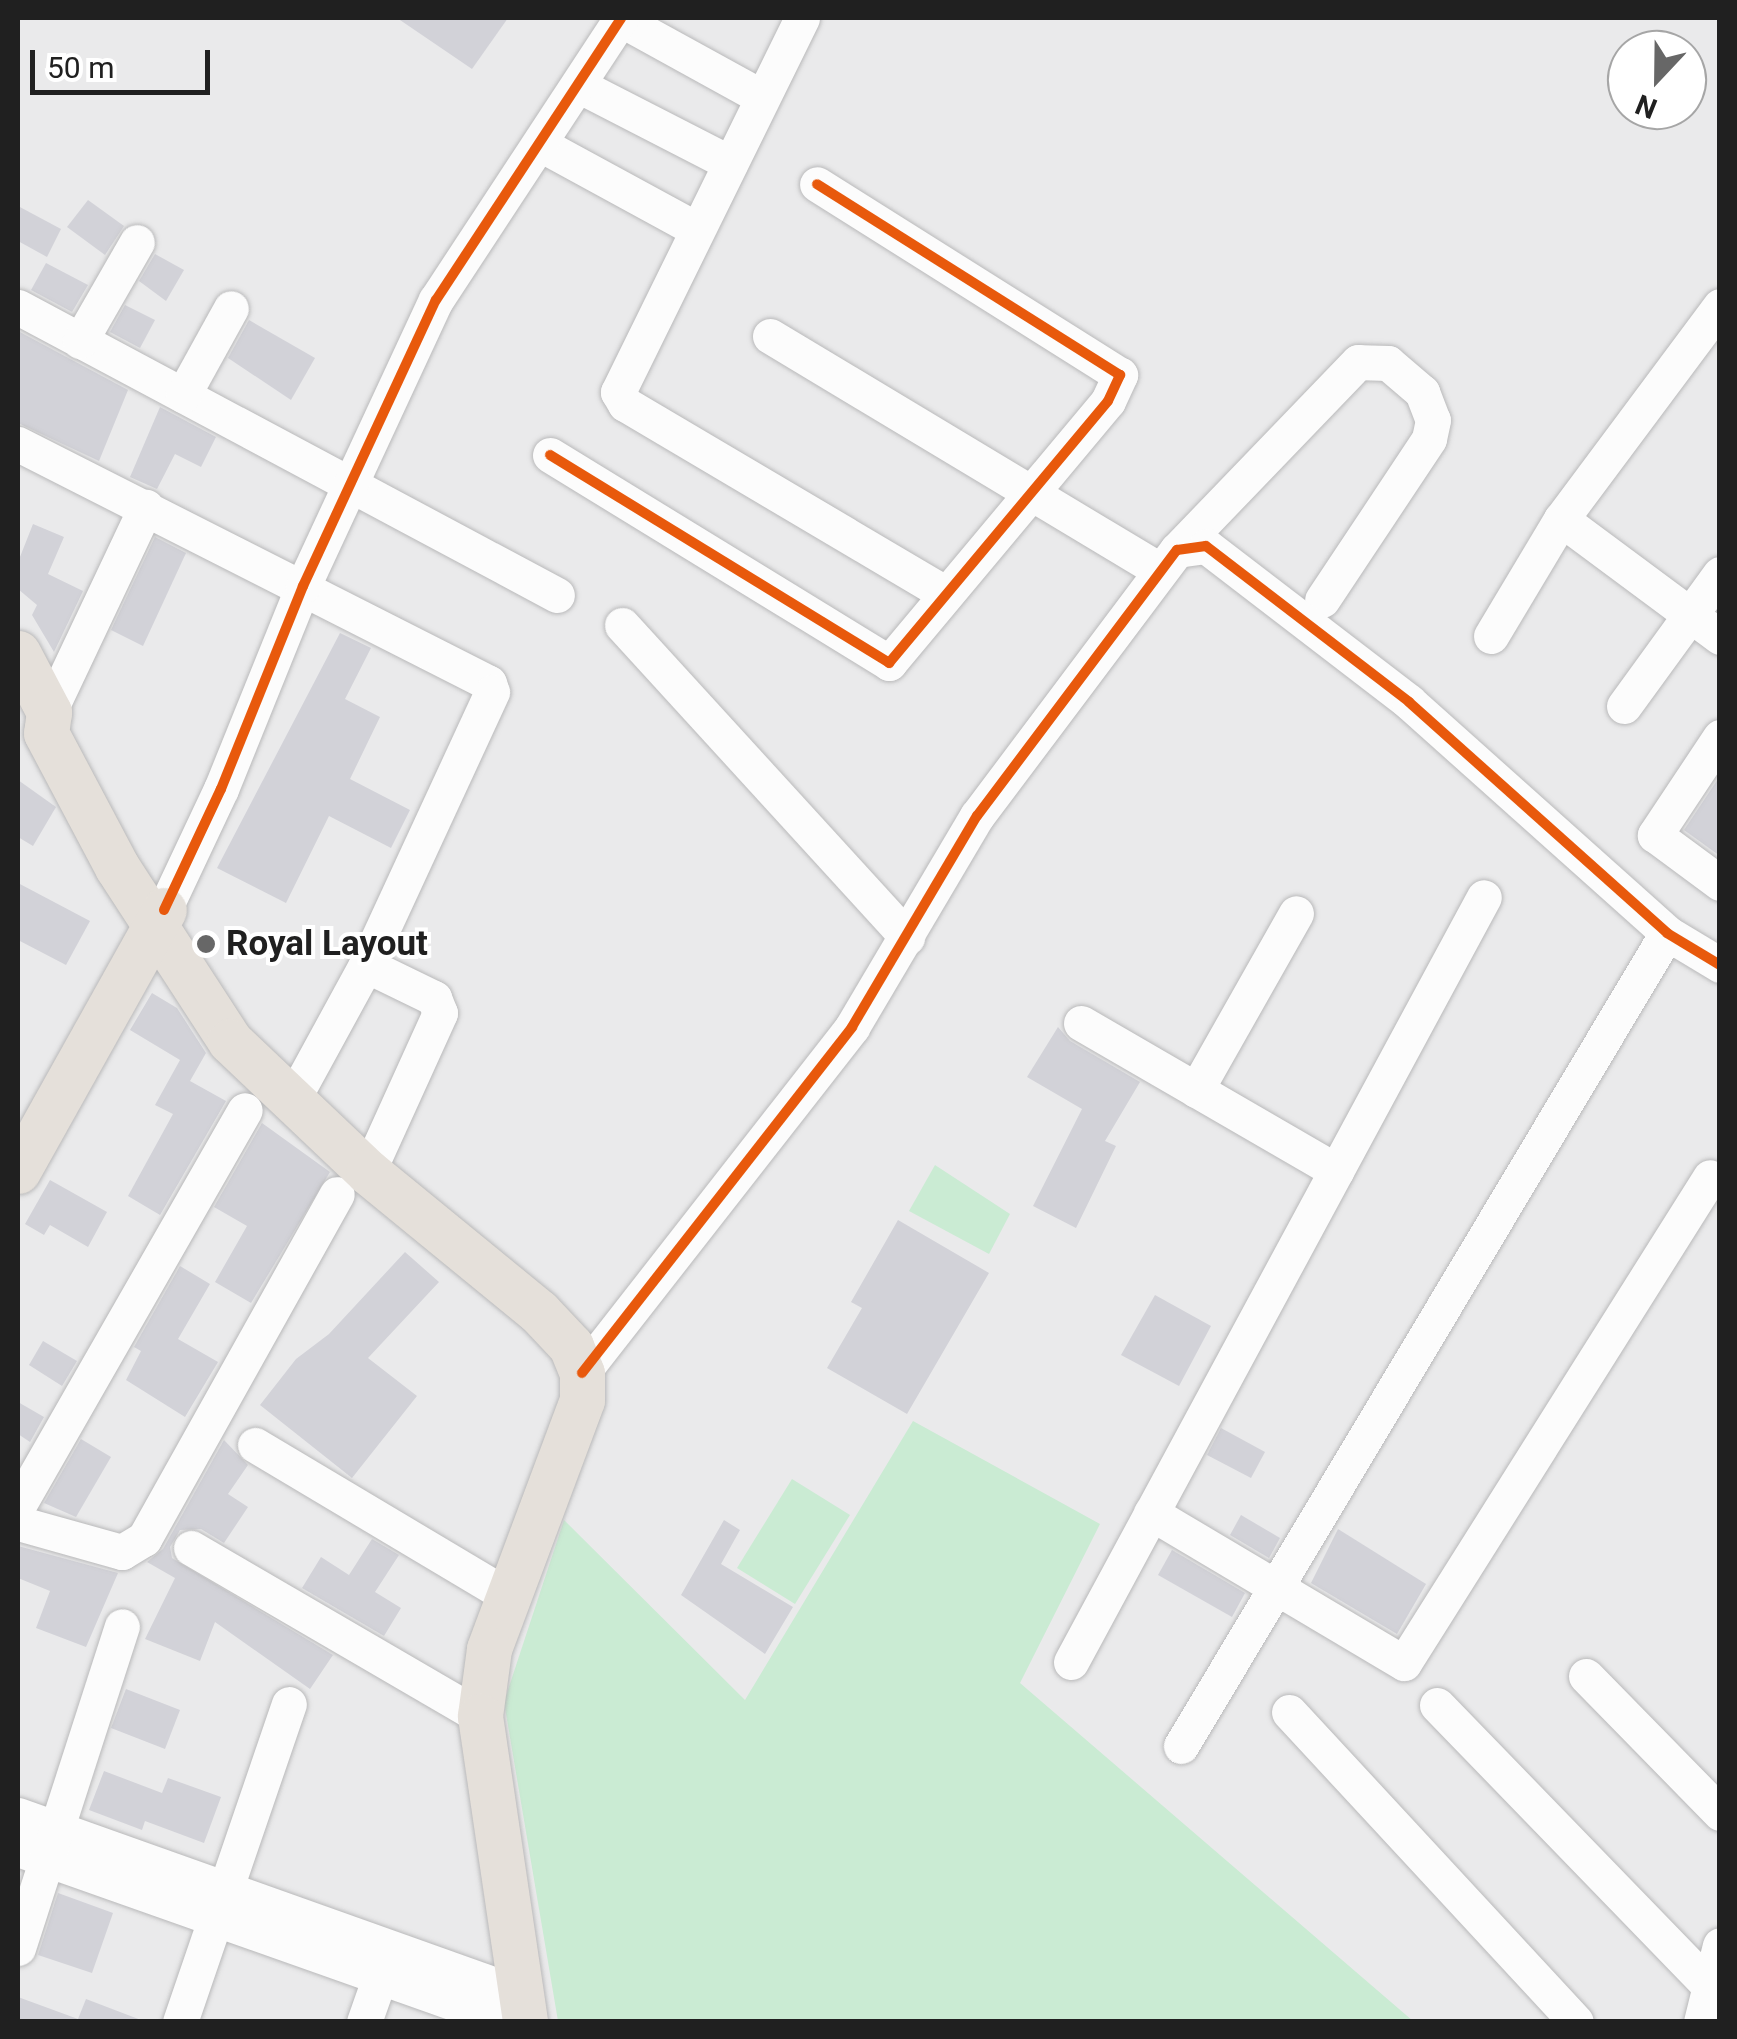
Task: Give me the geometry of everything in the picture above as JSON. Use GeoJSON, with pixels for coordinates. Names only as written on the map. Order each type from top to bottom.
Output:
{"type":"FeatureCollection","features":[{"type":"Feature","properties":{"kind":"main road"},"geometry":{"type":"LineString","coordinates":[[18,654],[49,712],[46,732],[230,1041],[266,1080],[294,1096],[353,1183],[539,1312],[571,1346],[582,1373],[582,1400],[489,1649],[480,1716],[518,2012]]}},
{"type":"Feature","properties":{"kind":"main road"},"geometry":{"type":"LineString","coordinates":[[18,1112],[152,908]]}},
{"type":"Feature","properties":{"kind":"main road"},"geometry":{"type":"LineString","coordinates":[[18,1171],[152,908]]}},
{"type":"Feature","properties":{"kind":"street"},"geometry":{"type":"LineString","coordinates":[[152,908],[202,783],[226,765],[302,586],[436,300],[620,18],[762,97]]}},
{"type":"Feature","properties":{"kind":"street"},"geometry":{"type":"LineString","coordinates":[[790,22],[762,97],[621,379],[620,399],[946,594]]}},
{"type":"Feature","properties":{"kind":"street"},"geometry":{"type":"LineString","coordinates":[[578,84],[730,162]]}},
{"type":"Feature","properties":{"kind":"street"},"geometry":{"type":"LineString","coordinates":[[540,144],[696,228]]}},
{"type":"Feature","properties":{"kind":"street"},"geometry":{"type":"LineString","coordinates":[[550,455],[888,663],[1108,402],[1120,376],[817,184]]}},
{"type":"Feature","properties":{"kind":"street"},"geometry":{"type":"LineString","coordinates":[[80,340],[137,242]]}},
{"type":"Feature","properties":{"kind":"street"},"geometry":{"type":"LineString","coordinates":[[1491,636],[1562,519],[1720,306]]}},
{"type":"Feature","properties":{"kind":"street"},"geometry":{"type":"LineString","coordinates":[[18,307],[557,595]]}},
{"type":"Feature","properties":{"kind":"street"},"geometry":{"type":"LineString","coordinates":[[183,395],[230,308]]}},
{"type":"Feature","properties":{"kind":"street"},"geometry":{"type":"LineString","coordinates":[[770,336],[1031,494],[1167,560],[1206,546],[1410,702],[1667,933],[1720,965]]}},
{"type":"Feature","properties":{"kind":"street"},"geometry":{"type":"LineString","coordinates":[[582,1373],[808,1087],[908,937],[977,816],[1167,560],[1358,362],[1388,363],[1422,392],[1433,420],[1429,439],[1322,600]]}},
{"type":"Feature","properties":{"kind":"street"},"geometry":{"type":"LineString","coordinates":[[18,444],[489,683],[492,692],[366,965],[294,1096]]}},
{"type":"Feature","properties":{"kind":"street"},"geometry":{"type":"LineString","coordinates":[[49,712],[146,507]]}},
{"type":"Feature","properties":{"kind":"street"},"geometry":{"type":"LineString","coordinates":[[1562,519],[1720,637]]}},
{"type":"Feature","properties":{"kind":"street"},"geometry":{"type":"LineString","coordinates":[[1624,706],[1720,574]]}},
{"type":"Feature","properties":{"kind":"street"},"geometry":{"type":"LineString","coordinates":[[622,625],[908,937]]}},
{"type":"Feature","properties":{"kind":"street"},"geometry":{"type":"LineString","coordinates":[[1720,736],[1655,834],[1720,884]]}},
{"type":"Feature","properties":{"kind":"street"},"geometry":{"type":"LineString","coordinates":[[1072,1662],[1484,897]]}},
{"type":"Feature","properties":{"kind":"street"},"geometry":{"type":"LineString","coordinates":[[1196,1090],[1296,913]]}},
{"type":"Feature","properties":{"kind":"street"},"geometry":{"type":"LineString","coordinates":[[1181,1746],[1667,933]]}},
{"type":"Feature","properties":{"kind":"street"},"geometry":{"type":"LineString","coordinates":[[18,1524],[122,1552],[144,1539],[353,1183],[440,1013],[434,998],[366,965]]}},
{"type":"Feature","properties":{"kind":"street"},"geometry":{"type":"LineString","coordinates":[[1081,1024],[1336,1171]]}},
{"type":"Feature","properties":{"kind":"street"},"geometry":{"type":"LineString","coordinates":[[18,1506],[244,1110]]}},
{"type":"Feature","properties":{"kind":"street"},"geometry":{"type":"LineString","coordinates":[[1151,1512],[1404,1663],[1710,1177]]}},
{"type":"Feature","properties":{"kind":"street"},"geometry":{"type":"LineString","coordinates":[[255,1445],[508,1595]]}},
{"type":"Feature","properties":{"kind":"street"},"geometry":{"type":"LineString","coordinates":[[191,1548],[480,1716]]}},
{"type":"Feature","properties":{"kind":"street"},"geometry":{"type":"LineString","coordinates":[[18,1948],[42,1847],[122,1626]]}},
{"type":"Feature","properties":{"kind":"street"},"geometry":{"type":"LineString","coordinates":[[1586,1676],[1720,1813]]}},
{"type":"Feature","properties":{"kind":"street"},"geometry":{"type":"LineString","coordinates":[[180,2022],[289,1704]]}},
{"type":"Feature","properties":{"kind":"street"},"geometry":{"type":"LineString","coordinates":[[1437,1705],[1710,1986]]}},
{"type":"Feature","properties":{"kind":"street"},"geometry":{"type":"LineString","coordinates":[[1288,1712],[1576,2022]]}},
{"type":"Feature","properties":{"kind":"street"},"geometry":{"type":"LineString","coordinates":[[18,1815],[42,1847],[222,1904],[518,2012]]}},
{"type":"Feature","properties":{"kind":"street"},"geometry":{"type":"LineString","coordinates":[[1701,2022],[1720,1945]]}},
{"type":"Feature","properties":{"kind":"street"},"geometry":{"type":"LineString","coordinates":[[364,2022],[386,1962]]}},
{"type":"Feature","properties":{"kind":"green space"},"geometry":{"type":"Polygon","coordinates":[[[935,1165],[1010,1214],[989,1254],[909,1211],[935,1165]]]}},
{"type":"Feature","properties":{"kind":"green space"},"geometry":{"type":"Polygon","coordinates":[[[913,1421],[1100,1524],[1020,1683],[1413,2021],[558,2021],[504,1702],[564,1520],[745,1700],[913,1421]]]}},
{"type":"Feature","properties":{"kind":"green space"},"geometry":{"type":"Polygon","coordinates":[[[792,1479],[850,1515],[795,1604],[737,1568],[792,1479]]]}},
{"type":"Feature","properties":{"kind":"building"},"geometry":{"type":"Polygon","coordinates":[[[397,18],[508,18],[472,69],[397,18]]]}},
{"type":"Feature","properties":{"kind":"building"},"geometry":{"type":"Polygon","coordinates":[[[88,200],[124,226],[105,255],[67,227],[88,200]]]}},
{"type":"Feature","properties":{"kind":"building"},"geometry":{"type":"Polygon","coordinates":[[[18,206],[61,229],[47,257],[18,241],[18,206]]]}},
{"type":"Feature","properties":{"kind":"building"},"geometry":{"type":"Polygon","coordinates":[[[155,254],[184,270],[166,301],[139,281],[155,254]]]}},
{"type":"Feature","properties":{"kind":"building"},"geometry":{"type":"Polygon","coordinates":[[[46,263],[88,285],[72,312],[31,290],[46,263]]]}},
{"type":"Feature","properties":{"kind":"building"},"geometry":{"type":"Polygon","coordinates":[[[125,305],[155,320],[140,348],[110,332],[125,305]]]}},
{"type":"Feature","properties":{"kind":"building"},"geometry":{"type":"Polygon","coordinates":[[[249,320],[315,358],[291,400],[228,358],[249,320]]]}},
{"type":"Feature","properties":{"kind":"building"},"geometry":{"type":"Polygon","coordinates":[[[18,331],[128,390],[99,461],[18,423],[18,331]]]}},
{"type":"Feature","properties":{"kind":"building"},"geometry":{"type":"Polygon","coordinates":[[[160,407],[216,437],[201,467],[175,454],[157,489],[130,477],[160,407]]]}},
{"type":"Feature","properties":{"kind":"building"},"geometry":{"type":"Polygon","coordinates":[[[33,524],[64,537],[48,574],[83,591],[54,652],[32,615],[37,605],[18,589],[18,562],[33,524]]]}},
{"type":"Feature","properties":{"kind":"building"},"geometry":{"type":"Polygon","coordinates":[[[155,537],[186,553],[143,646],[111,630],[155,537]]]}},
{"type":"Feature","properties":{"kind":"building"},"geometry":{"type":"Polygon","coordinates":[[[340,633],[371,648],[345,699],[380,717],[350,779],[410,810],[391,848],[329,816],[286,903],[217,868],[340,633]]]}},
{"type":"Feature","properties":{"kind":"building"},"geometry":{"type":"Polygon","coordinates":[[[1720,776],[1720,856],[1684,830],[1720,776]]]}},
{"type":"Feature","properties":{"kind":"building"},"geometry":{"type":"Polygon","coordinates":[[[18,780],[56,807],[33,846],[18,837],[18,780]]]}},
{"type":"Feature","properties":{"kind":"building"},"geometry":{"type":"Polygon","coordinates":[[[18,883],[90,921],[66,965],[18,940],[18,883]]]}},
{"type":"Feature","properties":{"kind":"building"},"geometry":{"type":"Polygon","coordinates":[[[152,993],[177,1008],[206,1053],[190,1081],[226,1101],[160,1215],[128,1196],[173,1114],[155,1105],[180,1060],[130,1030],[152,993]]]}},
{"type":"Feature","properties":{"kind":"building"},"geometry":{"type":"Polygon","coordinates":[[[1058,1027],[1070,1041],[1140,1082],[1105,1141],[1116,1146],[1076,1228],[1033,1206],[1082,1109],[1027,1077],[1058,1027]]]}},
{"type":"Feature","properties":{"kind":"building"},"geometry":{"type":"Polygon","coordinates":[[[262,1123],[330,1172],[251,1303],[215,1282],[247,1226],[214,1207],[262,1123]]]}},
{"type":"Feature","properties":{"kind":"building"},"geometry":{"type":"Polygon","coordinates":[[[50,1180],[107,1212],[88,1247],[50,1225],[44,1235],[25,1224],[50,1180]]]}},
{"type":"Feature","properties":{"kind":"building"},"geometry":{"type":"Polygon","coordinates":[[[898,1220],[989,1273],[907,1414],[827,1368],[862,1308],[851,1302],[898,1220]]]}},
{"type":"Feature","properties":{"kind":"building"},"geometry":{"type":"Polygon","coordinates":[[[405,1252],[439,1282],[368,1358],[417,1396],[352,1478],[260,1405],[296,1359],[329,1334],[405,1252]]]}},
{"type":"Feature","properties":{"kind":"building"},"geometry":{"type":"Polygon","coordinates":[[[180,1266],[210,1284],[178,1339],[218,1362],[185,1417],[126,1380],[141,1351],[134,1347],[180,1266]]]}},
{"type":"Feature","properties":{"kind":"building"},"geometry":{"type":"Polygon","coordinates":[[[1155,1295],[1211,1326],[1179,1386],[1121,1355],[1155,1295]]]}},
{"type":"Feature","properties":{"kind":"building"},"geometry":{"type":"Polygon","coordinates":[[[43,1341],[77,1361],[62,1386],[29,1365],[43,1341]]]}},
{"type":"Feature","properties":{"kind":"building"},"geometry":{"type":"Polygon","coordinates":[[[18,1402],[44,1417],[30,1442],[18,1434],[18,1402]]]}},
{"type":"Feature","properties":{"kind":"building"},"geometry":{"type":"Polygon","coordinates":[[[1221,1428],[1265,1452],[1251,1478],[1207,1455],[1221,1428]]]}},
{"type":"Feature","properties":{"kind":"building"},"geometry":{"type":"Polygon","coordinates":[[[81,1439],[111,1457],[76,1517],[44,1503],[81,1439]]]}},
{"type":"Feature","properties":{"kind":"building"},"geometry":{"type":"Polygon","coordinates":[[[224,1440],[248,1465],[228,1494],[248,1507],[224,1543],[201,1529],[180,1530],[170,1547],[172,1558],[333,1655],[310,1689],[215,1622],[200,1661],[145,1639],[175,1578],[147,1562],[163,1549],[224,1440]]]}},
{"type":"Feature","properties":{"kind":"building"},"geometry":{"type":"Polygon","coordinates":[[[1241,1515],[1280,1538],[1269,1558],[1230,1535],[1241,1515]]]}},
{"type":"Feature","properties":{"kind":"building"},"geometry":{"type":"Polygon","coordinates":[[[724,1520],[740,1530],[721,1564],[793,1607],[765,1654],[681,1595],[724,1520]]]}},
{"type":"Feature","properties":{"kind":"building"},"geometry":{"type":"Polygon","coordinates":[[[1338,1529],[1426,1584],[1397,1634],[1311,1583],[1338,1529]]]}},
{"type":"Feature","properties":{"kind":"building"},"geometry":{"type":"Polygon","coordinates":[[[372,1539],[399,1555],[375,1592],[401,1608],[384,1636],[302,1588],[321,1557],[349,1575],[372,1539]]]}},
{"type":"Feature","properties":{"kind":"building"},"geometry":{"type":"Polygon","coordinates":[[[18,1546],[118,1573],[86,1647],[36,1628],[50,1591],[18,1578],[18,1546]]]}},
{"type":"Feature","properties":{"kind":"building"},"geometry":{"type":"Polygon","coordinates":[[[1172,1550],[1245,1593],[1232,1617],[1158,1575],[1172,1550]]]}},
{"type":"Feature","properties":{"kind":"building"},"geometry":{"type":"Polygon","coordinates":[[[126,1689],[180,1710],[165,1749],[111,1728],[126,1689]]]}},
{"type":"Feature","properties":{"kind":"building"},"geometry":{"type":"Polygon","coordinates":[[[104,1771],[162,1793],[168,1778],[221,1797],[204,1843],[145,1821],[142,1830],[89,1810],[104,1771]]]}},
{"type":"Feature","properties":{"kind":"building"},"geometry":{"type":"Polygon","coordinates":[[[58,1893],[113,1913],[92,1973],[38,1955],[58,1893]]]}},
{"type":"Feature","properties":{"kind":"building"},"geometry":{"type":"Polygon","coordinates":[[[18,1997],[78,2019],[86,1999],[141,2020],[18,2022],[18,1997]]]}},
{"type":"Feature","properties":{"kind":"cycle path"},"geometry":{"type":"LineString","coordinates":[[164,910],[221,789],[303,586],[436,300],[621,18]]}},
{"type":"Feature","properties":{"kind":"cycle path"},"geometry":{"type":"LineString","coordinates":[[550,455],[889,663],[1108,401],[1120,375],[817,184]]}},
{"type":"Feature","properties":{"kind":"cycle path"},"geometry":{"type":"LineString","coordinates":[[582,1373],[852,1027],[977,816],[1177,550],[1206,546],[1409,702],[1667,933],[1720,965]]}},
{"type":"Feature","properties":{"kind":"place","name":"Royal Layout"},"geometry":{"type":"Point","coordinates":[206,944]}}]}
